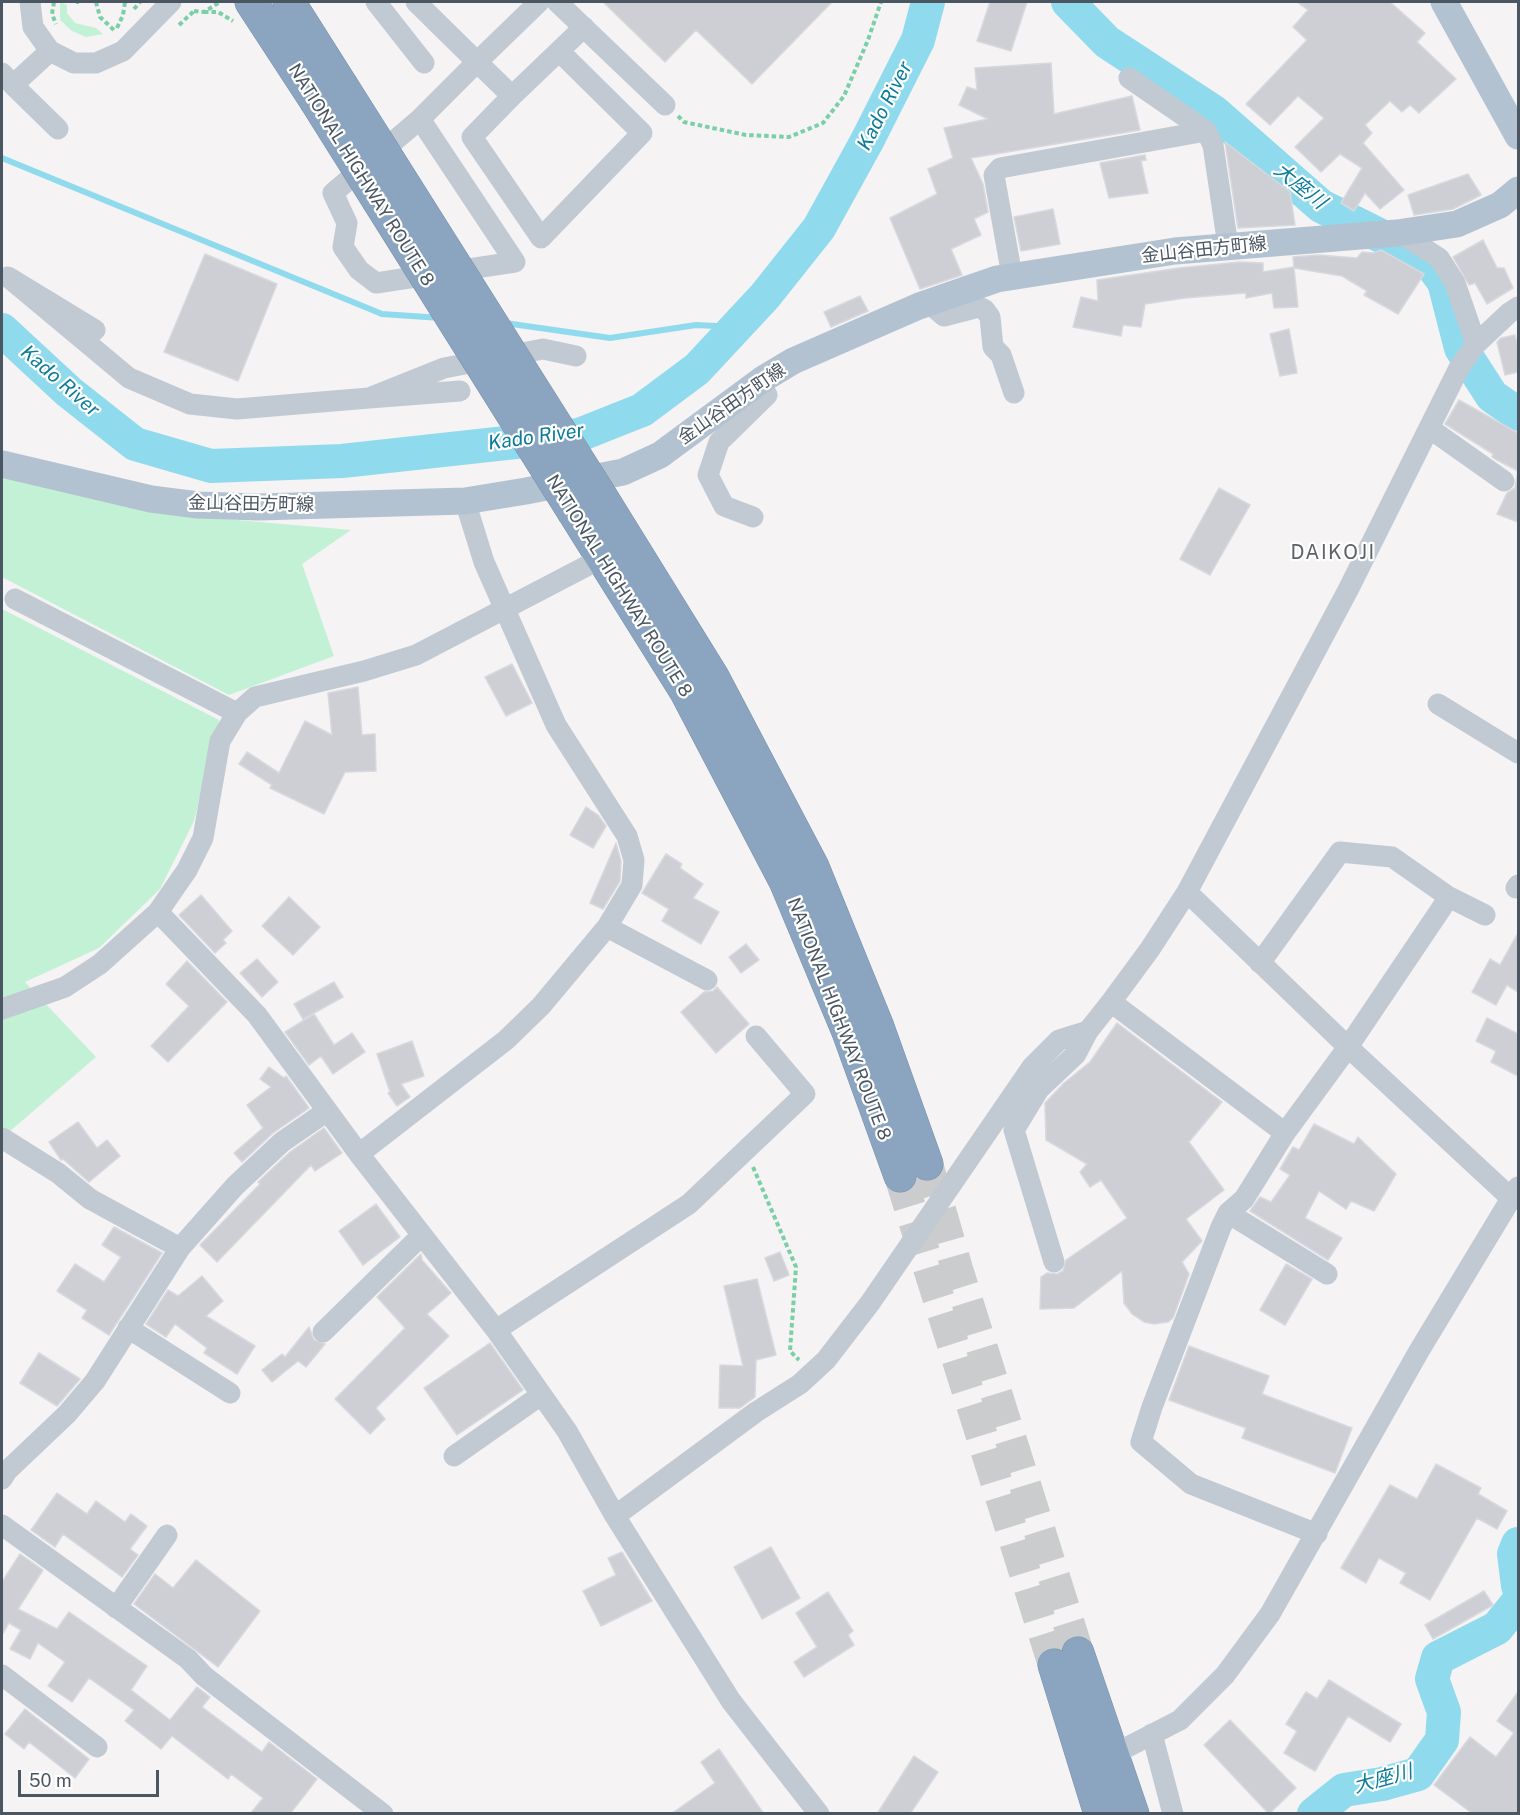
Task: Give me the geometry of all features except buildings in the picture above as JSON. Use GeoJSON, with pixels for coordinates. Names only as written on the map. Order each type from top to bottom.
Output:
{"type":"FeatureCollection","features":[{"type":"Feature","properties":{"kind":"highway","name":"NATIONAL HIGHWAY ROUTE 8"},"geometry":{"type":"LineString","coordinates":[[251,2],[315,100],[686,692],[785,881],[848,1032],[913,1170],[878,1027],[813,867],[713,677],[289,2]]}},
{"type":"Feature","properties":{"kind":"highway"},"geometry":{"type":"LineString","coordinates":[[1100,1814],[1066,1659],[1114,1754],[1133,1814]]}},
{"type":"Feature","properties":{"kind":"main road"},"geometry":{"type":"LineString","coordinates":[[1444,2],[1518,136]]}},
{"type":"Feature","properties":{"kind":"main road","name":"金山谷田方町線"},"geometry":{"type":"LineString","coordinates":[[2,464],[152,499],[198,505],[259,507],[465,501],[623,472],[660,455],[759,382],[793,361],[929,303],[997,279],[1175,251],[1400,233],[1457,224],[1500,205],[1518,190]]}},
{"type":"Feature","properties":{"kind":"street"},"geometry":{"type":"LineString","coordinates":[[30,2],[33,27],[50,51],[74,63],[96,63],[123,51],[180,4]]}},
{"type":"Feature","properties":{"kind":"street"},"geometry":{"type":"LineString","coordinates":[[376,2],[424,63]]}},
{"type":"Feature","properties":{"kind":"street"},"geometry":{"type":"LineString","coordinates":[[420,119],[515,262],[376,283],[359,270],[343,247],[347,223],[333,193],[420,119],[539,2]]}},
{"type":"Feature","properties":{"kind":"street"},"geometry":{"type":"LineString","coordinates":[[557,2],[665,105]]}},
{"type":"Feature","properties":{"kind":"street"},"geometry":{"type":"LineString","coordinates":[[403,34],[425,5],[477,62],[512,96]]}},
{"type":"Feature","properties":{"kind":"street"},"geometry":{"type":"LineString","coordinates":[[559,51],[642,134],[541,238],[472,137],[512,96],[584,27]]}},
{"type":"Feature","properties":{"kind":"street"},"geometry":{"type":"LineString","coordinates":[[50,51],[7,79],[58,129]]}},
{"type":"Feature","properties":{"kind":"street"},"geometry":{"type":"LineString","coordinates":[[1129,78],[1206,131],[1213,145],[1228,246]]}},
{"type":"Feature","properties":{"kind":"street"},"geometry":{"type":"LineString","coordinates":[[1011,276],[994,176],[1000,168],[1206,131]]}},
{"type":"Feature","properties":{"kind":"street"},"geometry":{"type":"LineString","coordinates":[[1400,233],[1439,258],[1455,283],[1476,344]]}},
{"type":"Feature","properties":{"kind":"street"},"geometry":{"type":"LineString","coordinates":[[5,274],[95,330]]}},
{"type":"Feature","properties":{"kind":"street"},"geometry":{"type":"LineString","coordinates":[[5,274],[129,378],[190,404],[237,409],[460,391]]}},
{"type":"Feature","properties":{"kind":"street"},"geometry":{"type":"LineString","coordinates":[[929,303],[944,316],[979,307],[985,310],[990,317],[993,347],[1001,355],[1014,393]]}},
{"type":"Feature","properties":{"kind":"street"},"geometry":{"type":"LineString","coordinates":[[1053,1262],[1014,1130],[1039,1089],[1076,1054],[1088,1031],[1150,949],[1187,892],[1348,590],[1459,368],[1476,344],[1518,307]]}},
{"type":"Feature","properties":{"kind":"street"},"geometry":{"type":"LineString","coordinates":[[369,398],[444,368],[543,349],[576,356]]}},
{"type":"Feature","properties":{"kind":"street"},"geometry":{"type":"LineString","coordinates":[[753,517],[724,506],[716,495],[708,475],[719,442],[767,395],[759,382]]}},
{"type":"Feature","properties":{"kind":"street"},"geometry":{"type":"LineString","coordinates":[[1429,428],[1504,481]]}},
{"type":"Feature","properties":{"kind":"street"},"geometry":{"type":"LineString","coordinates":[[359,1154],[506,1040],[541,1006],[607,927],[632,885],[634,860],[627,836],[556,725],[483,562],[465,501]]}},
{"type":"Feature","properties":{"kind":"street"},"geometry":{"type":"LineString","coordinates":[[2,1009],[65,987],[100,964],[158,912],[187,870],[203,838],[220,741],[237,713],[255,697],[364,671],[416,655],[504,607],[602,558]]}},
{"type":"Feature","properties":{"kind":"street"},"geometry":{"type":"LineString","coordinates":[[15,599],[237,713]]}},
{"type":"Feature","properties":{"kind":"street"},"geometry":{"type":"LineString","coordinates":[[1438,704],[1518,753]]}},
{"type":"Feature","properties":{"kind":"street"},"geometry":{"type":"LineString","coordinates":[[1260,963],[1340,852],[1392,857],[1449,897],[1485,915]]}},
{"type":"Feature","properties":{"kind":"street"},"geometry":{"type":"LineString","coordinates":[[1114,1754],[1180,1720],[1225,1675],[1270,1614],[1419,1351],[1515,1193],[1348,1047],[1187,892]]}},
{"type":"Feature","properties":{"kind":"street"},"geometry":{"type":"LineString","coordinates":[[1317,1534],[1191,1484],[1141,1442],[1182,1327],[1228,1214],[1244,1199],[1285,1133],[1348,1047],[1449,897]]}},
{"type":"Feature","properties":{"kind":"street"},"geometry":{"type":"LineString","coordinates":[[158,912],[257,1015],[359,1154],[496,1330],[567,1431],[615,1516],[731,1701],[810,1810]]}},
{"type":"Feature","properties":{"kind":"street"},"geometry":{"type":"LineString","coordinates":[[607,927],[707,980]]}},
{"type":"Feature","properties":{"kind":"street"},"geometry":{"type":"LineString","coordinates":[[1111,1002],[1285,1133]]}},
{"type":"Feature","properties":{"kind":"street"},"geometry":{"type":"LineString","coordinates":[[615,1516],[826,1360],[870,1303],[1032,1067],[1059,1040],[1088,1031]]}},
{"type":"Feature","properties":{"kind":"street"},"geometry":{"type":"LineString","coordinates":[[496,1330],[689,1203],[805,1094],[756,1036]]}},
{"type":"Feature","properties":{"kind":"street"},"geometry":{"type":"LineString","coordinates":[[2,1479],[7,1470],[67,1414],[95,1381],[180,1248],[235,1186],[282,1142],[327,1111]]}},
{"type":"Feature","properties":{"kind":"street"},"geometry":{"type":"LineString","coordinates":[[2,1138],[58,1173],[90,1199],[180,1248]]}},
{"type":"Feature","properties":{"kind":"street"},"geometry":{"type":"LineString","coordinates":[[1228,1214],[1327,1274]]}},
{"type":"Feature","properties":{"kind":"street"},"geometry":{"type":"LineString","coordinates":[[322,1332],[422,1235]]}},
{"type":"Feature","properties":{"kind":"street"},"geometry":{"type":"LineString","coordinates":[[128,1328],[230,1393]]}},
{"type":"Feature","properties":{"kind":"street"},"geometry":{"type":"LineString","coordinates":[[454,1456],[541,1395]]}},
{"type":"Feature","properties":{"kind":"street"},"geometry":{"type":"LineString","coordinates":[[2,1525],[188,1659],[204,1676],[382,1814]]}},
{"type":"Feature","properties":{"kind":"street"},"geometry":{"type":"LineString","coordinates":[[116,1608],[167,1535]]}},
{"type":"Feature","properties":{"kind":"street"},"geometry":{"type":"LineString","coordinates":[[2,1675],[97,1747]]}},
{"type":"Feature","properties":{"kind":"street"},"geometry":{"type":"LineString","coordinates":[[1152,1734],[1173,1814]]}},
{"type":"Feature","properties":{"kind":"path"},"geometry":{"type":"LineString","coordinates":[[54,2],[52,14],[62,31]]}},
{"type":"Feature","properties":{"kind":"path"},"geometry":{"type":"LineString","coordinates":[[96,2],[100,17],[115,31]]}},
{"type":"Feature","properties":{"kind":"path"},"geometry":{"type":"LineString","coordinates":[[115,31],[123,15],[125,2]]}},
{"type":"Feature","properties":{"kind":"path"},"geometry":{"type":"LineString","coordinates":[[110,36],[140,2]]}},
{"type":"Feature","properties":{"kind":"path"},"geometry":{"type":"LineString","coordinates":[[180,4],[194,11],[204,12],[220,2]]}},
{"type":"Feature","properties":{"kind":"path"},"geometry":{"type":"LineString","coordinates":[[665,105],[684,122],[746,135],[789,137],[823,123],[844,96],[868,40],[881,2]]}},
{"type":"Feature","properties":{"kind":"path"},"geometry":{"type":"LineString","coordinates":[[745,1150],[796,1267],[790,1351],[812,1372]]}},
{"type":"Feature","properties":{"kind":"green space"},"geometry":{"type":"Polygon","coordinates":[[[60,2],[67,5],[67,13],[75,23],[96,28],[103,34],[86,37],[72,31],[60,20],[60,2]]]}},
{"type":"Feature","properties":{"kind":"green space"},"geometry":{"type":"Polygon","coordinates":[[[2,477],[157,513],[351,530],[302,564],[334,656],[229,695],[2,577],[2,477]]]}},
{"type":"Feature","properties":{"kind":"green space"},"geometry":{"type":"Polygon","coordinates":[[[2,609],[219,720],[194,821],[160,889],[99,948],[25,982],[96,1057],[2,1138],[2,609]]]}},
{"type":"Feature","properties":{"kind":"waterway","name":"Kado River"},"geometry":{"type":"LineString","coordinates":[[2,330],[69,392],[135,444],[211,466],[342,461],[579,435],[642,410],[697,369],[765,296],[819,228],[867,141],[918,40],[928,2]]}},
{"type":"Feature","properties":{"kind":"waterway","name":"大座川"},"geometry":{"type":"LineString","coordinates":[[1068,2],[1107,42],[1214,112],[1321,206],[1427,259],[1444,282],[1461,348],[1492,396],[1518,414]]}},
{"type":"Feature","properties":{"kind":"waterway"},"geometry":{"type":"LineString","coordinates":[[2,158],[382,314],[441,318]]}},
{"type":"Feature","properties":{"kind":"waterway"},"geometry":{"type":"LineString","coordinates":[[505,323],[610,338],[696,325],[736,327]]}},
{"type":"Feature","properties":{"kind":"waterway","name":"大座川"},"geometry":{"type":"LineString","coordinates":[[1518,1544],[1514,1554],[1518,1586]]}},
{"type":"Feature","properties":{"kind":"waterway","name":"大座川"},"geometry":{"type":"LineString","coordinates":[[1314,1814],[1344,1790],[1382,1784],[1418,1774],[1442,1740],[1444,1712],[1432,1679],[1438,1658],[1497,1628],[1518,1602]]}},
{"type":"Feature","properties":{"kind":"tunnel"},"geometry":{"type":"LineString","coordinates":[[927,1164],[957,1269],[1078,1653]]}},
{"type":"Feature","properties":{"kind":"tunnel"},"geometry":{"type":"LineString","coordinates":[[900,1176],[1054,1665]]}},
{"type":"Feature","properties":{"kind":"district","name":"DAIKOJI"},"geometry":{"type":"Point","coordinates":[1333,553]}}]}
